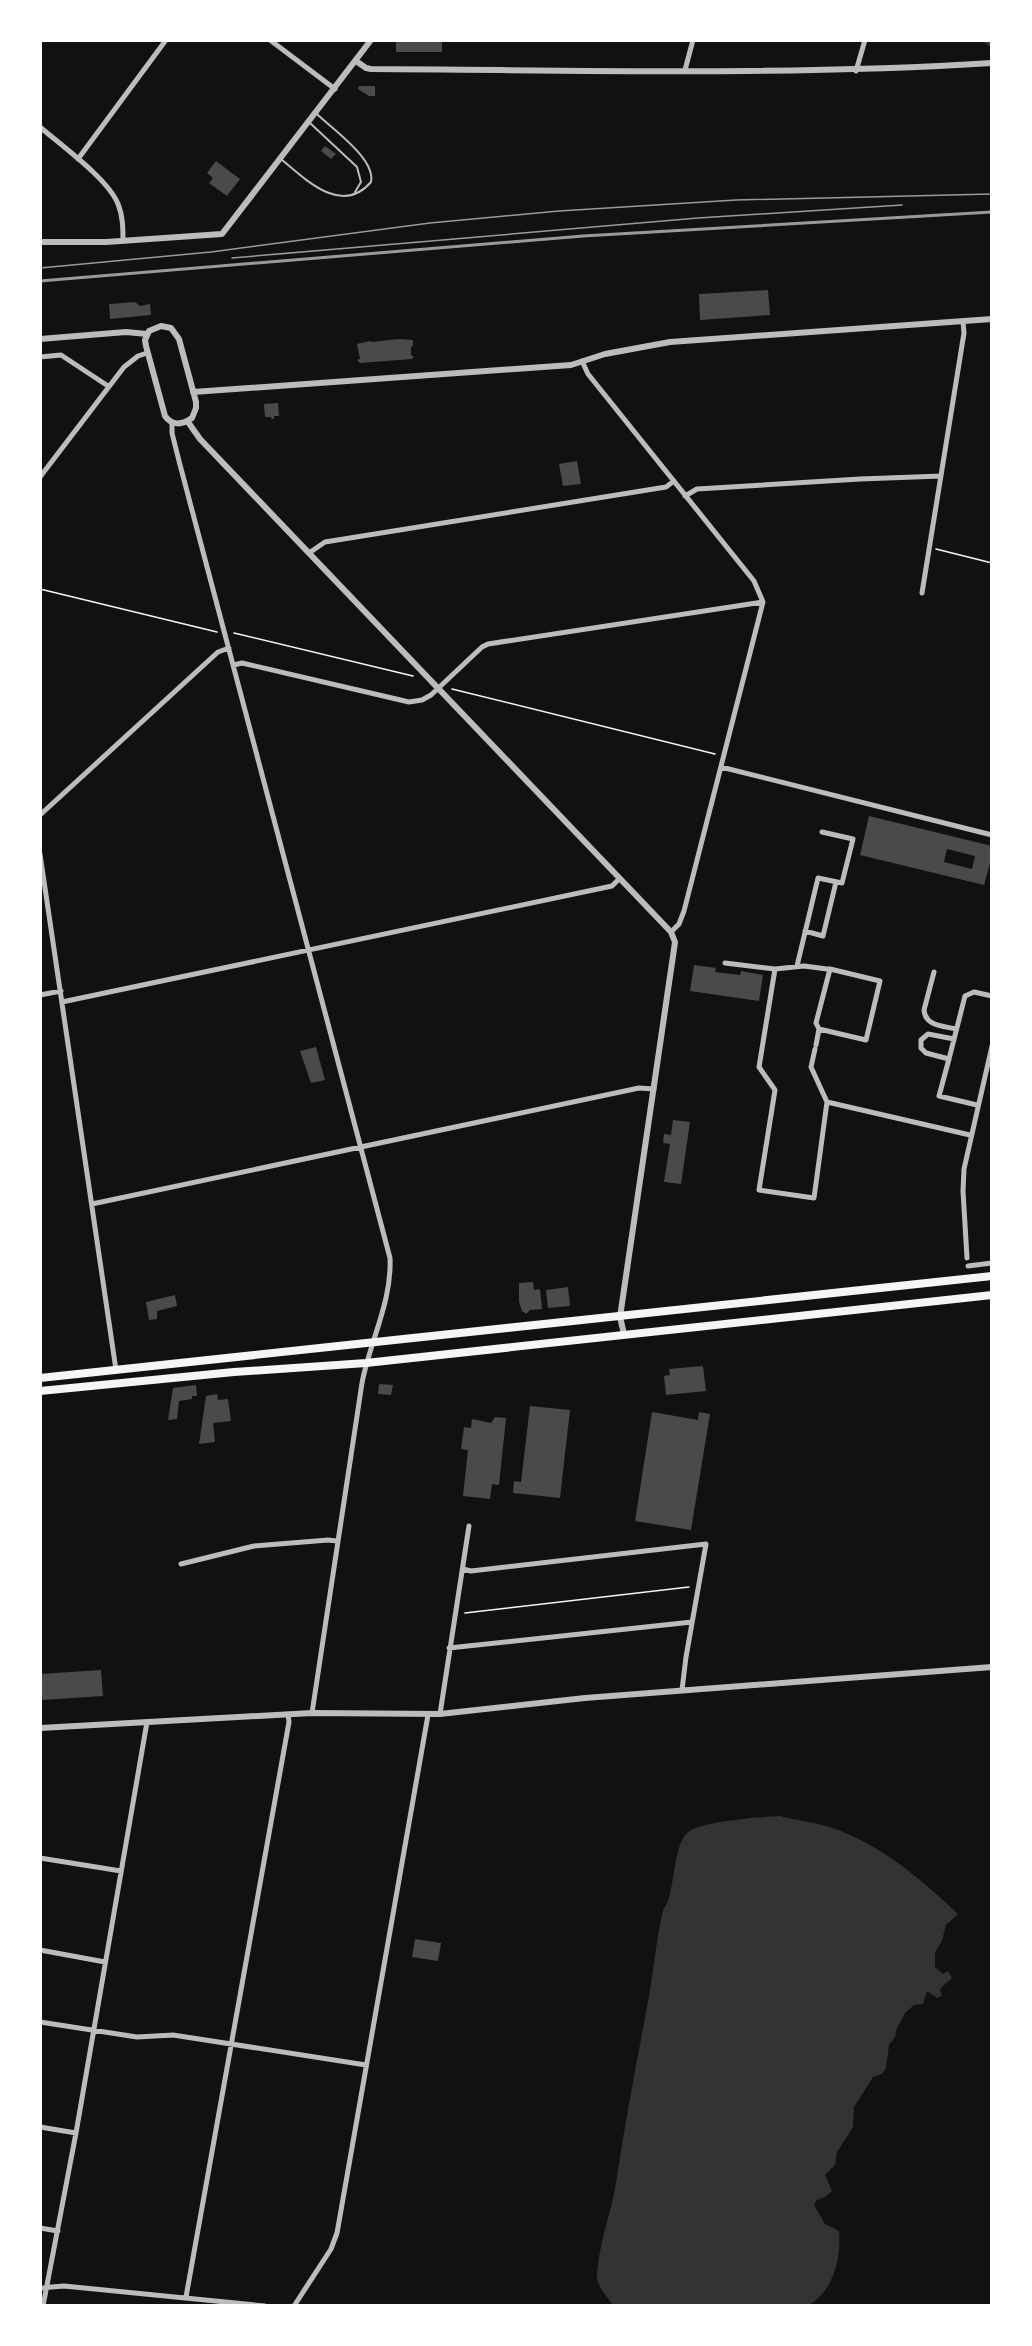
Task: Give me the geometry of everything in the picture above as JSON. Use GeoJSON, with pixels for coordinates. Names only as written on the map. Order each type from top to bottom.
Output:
{"type":"FeatureCollection","features":[{"type":"Feature","properties":{"kind":"main road"},"geometry":{"type":"LineString","coordinates":[[40,1378],[992,1276]]}},
{"type":"Feature","properties":{"kind":"main road"},"geometry":{"type":"LineString","coordinates":[[40,1391],[234,1372],[366,1363],[992,1295]]}},
{"type":"Feature","properties":{"kind":"street"},"geometry":{"type":"LineString","coordinates":[[78,159],[166,40]]}},
{"type":"Feature","properties":{"kind":"street"},"geometry":{"type":"LineString","coordinates":[[270,40],[335,88]]}},
{"type":"Feature","properties":{"kind":"street"},"geometry":{"type":"LineString","coordinates":[[40,242],[123,241],[222,234],[310,123],[371,40]]}},
{"type":"Feature","properties":{"kind":"street"},"geometry":{"type":"LineString","coordinates":[[685,70],[693,40]]}},
{"type":"Feature","properties":{"kind":"street"},"geometry":{"type":"LineString","coordinates":[[856,71],[865,40]]}},
{"type":"Feature","properties":{"kind":"street"},"geometry":{"type":"LineString","coordinates":[[356,61],[371,69],[856,71],[992,63]]}},
{"type":"Feature","properties":{"kind":"street"},"geometry":{"type":"LineString","coordinates":[[40,127],[104,183],[114,196],[123,220],[123,241]]}},
{"type":"Feature","properties":{"kind":"street"},"geometry":{"type":"LineString","coordinates":[[193,392],[560,366],[604,354],[670,342],[992,319]]}},
{"type":"Feature","properties":{"kind":"street"},"geometry":{"type":"LineString","coordinates":[[922,593],[964,333],[963,321]]}},
{"type":"Feature","properties":{"kind":"street"},"geometry":{"type":"LineString","coordinates":[[172,423],[188,422],[196,408],[177,334],[171,328],[161,326],[152,329],[147,334],[145,340],[147,353],[165,416],[172,423],[172,433],[179,461],[390,1258],[388,1297],[366,1363],[312,1713]]}},
{"type":"Feature","properties":{"kind":"street"},"geometry":{"type":"LineString","coordinates":[[40,339],[126,332],[147,334]]}},
{"type":"Feature","properties":{"kind":"street"},"geometry":{"type":"LineString","coordinates":[[40,477],[108,386],[132,360],[147,353]]}},
{"type":"Feature","properties":{"kind":"street"},"geometry":{"type":"LineString","coordinates":[[40,357],[60,355],[108,386]]}},
{"type":"Feature","properties":{"kind":"street"},"geometry":{"type":"LineString","coordinates":[[582,361],[588,374],[754,581],[763,602],[682,920],[671,932]]}},
{"type":"Feature","properties":{"kind":"street"},"geometry":{"type":"LineString","coordinates":[[188,422],[191,429],[671,932],[675,942],[620,1317],[624,1334]]}},
{"type":"Feature","properties":{"kind":"street"},"geometry":{"type":"LineString","coordinates":[[685,496],[693,489],[940,476]]}},
{"type":"Feature","properties":{"kind":"street"},"geometry":{"type":"LineString","coordinates":[[309,553],[325,542],[666,487],[674,481]]}},
{"type":"Feature","properties":{"kind":"street"},"geometry":{"type":"LineString","coordinates":[[234,665],[242,663],[409,702],[428,697],[488,644],[763,602]]}},
{"type":"Feature","properties":{"kind":"street"},"geometry":{"type":"LineString","coordinates":[[40,815],[218,652],[229,648]]}},
{"type":"Feature","properties":{"kind":"street"},"geometry":{"type":"LineString","coordinates":[[721,767],[992,835]]}},
{"type":"Feature","properties":{"kind":"street"},"geometry":{"type":"LineString","coordinates":[[797,966],[818,878],[842,883],[853,839],[822,831]]}},
{"type":"Feature","properties":{"kind":"street"},"geometry":{"type":"LineString","coordinates":[[40,854],[116,1370]]}},
{"type":"Feature","properties":{"kind":"street"},"geometry":{"type":"LineString","coordinates":[[63,1002],[612,886],[619,879]]}},
{"type":"Feature","properties":{"kind":"street"},"geometry":{"type":"LineString","coordinates":[[805,932],[823,936],[836,882]]}},
{"type":"Feature","properties":{"kind":"street"},"geometry":{"type":"LineString","coordinates":[[725,963],[775,969],[797,966],[830,969],[880,981],[866,1040],[819,1029]]}},
{"type":"Feature","properties":{"kind":"street"},"geometry":{"type":"LineString","coordinates":[[775,969],[760,1053],[759,1067],[775,1090],[759,1190],[814,1198],[827,1102],[811,1067],[819,1029],[816,1023],[830,969]]}},
{"type":"Feature","properties":{"kind":"street"},"geometry":{"type":"LineString","coordinates":[[934,972],[924,1010],[925,1016],[932,1023],[956,1029]]}},
{"type":"Feature","properties":{"kind":"street"},"geometry":{"type":"LineString","coordinates":[[40,995],[61,991]]}},
{"type":"Feature","properties":{"kind":"street"},"geometry":{"type":"LineString","coordinates":[[977,1105],[939,1096],[965,996],[974,992],[992,996]]}},
{"type":"Feature","properties":{"kind":"street"},"geometry":{"type":"LineString","coordinates":[[949,1059],[926,1053],[921,1048],[921,1042],[924,1036],[931,1033],[954,1039]]}},
{"type":"Feature","properties":{"kind":"street"},"geometry":{"type":"LineString","coordinates":[[967,1258],[964,1169],[992,1046]]}},
{"type":"Feature","properties":{"kind":"street"},"geometry":{"type":"LineString","coordinates":[[92,1204],[639,1088],[654,1089]]}},
{"type":"Feature","properties":{"kind":"street"},"geometry":{"type":"LineString","coordinates":[[827,1102],[970,1135]]}},
{"type":"Feature","properties":{"kind":"street"},"geometry":{"type":"LineString","coordinates":[[968,1266],[992,1263]]}},
{"type":"Feature","properties":{"kind":"street"},"geometry":{"type":"LineString","coordinates":[[440,1714],[469,1526]]}},
{"type":"Feature","properties":{"kind":"street"},"geometry":{"type":"LineString","coordinates":[[181,1564],[254,1546],[337,1541]]}},
{"type":"Feature","properties":{"kind":"street"},"geometry":{"type":"LineString","coordinates":[[463,1569],[471,1571],[706,1544],[682,1690]]}},
{"type":"Feature","properties":{"kind":"street"},"geometry":{"type":"LineString","coordinates":[[449,1648],[692,1622]]}},
{"type":"Feature","properties":{"kind":"street"},"geometry":{"type":"LineString","coordinates":[[40,1728],[312,1713],[428,1715],[585,1698],[992,1667]]}},
{"type":"Feature","properties":{"kind":"street"},"geometry":{"type":"LineString","coordinates":[[186,2297],[289,1722],[288,1714]]}},
{"type":"Feature","properties":{"kind":"street"},"geometry":{"type":"LineString","coordinates":[[294,2306],[328,2254],[337,2233],[428,1715]]}},
{"type":"Feature","properties":{"kind":"street"},"geometry":{"type":"LineString","coordinates":[[43,2306],[76,2133],[147,1722]]}},
{"type":"Feature","properties":{"kind":"street"},"geometry":{"type":"LineString","coordinates":[[40,1858],[121,1871]]}},
{"type":"Feature","properties":{"kind":"street"},"geometry":{"type":"LineString","coordinates":[[40,1950],[105,1962]]}},
{"type":"Feature","properties":{"kind":"street"},"geometry":{"type":"LineString","coordinates":[[40,2022],[137,2037],[173,2034],[366,2065]]}},
{"type":"Feature","properties":{"kind":"street"},"geometry":{"type":"LineString","coordinates":[[40,2127],[76,2133]]}},
{"type":"Feature","properties":{"kind":"street"},"geometry":{"type":"LineString","coordinates":[[40,2228],[58,2231]]}},
{"type":"Feature","properties":{"kind":"street"},"geometry":{"type":"LineString","coordinates":[[40,2288],[64,2286],[265,2306]]}},
{"type":"Feature","properties":{"kind":"lane"},"geometry":{"type":"LineString","coordinates":[[281,159],[332,195],[341,198],[363,190],[371,182],[372,177],[368,164],[316,114]]}},
{"type":"Feature","properties":{"kind":"lane"},"geometry":{"type":"LineString","coordinates":[[310,123],[357,167],[360,182],[353,194]]}},
{"type":"Feature","properties":{"kind":"path"},"geometry":{"type":"LineString","coordinates":[[929,547],[992,563]]}},
{"type":"Feature","properties":{"kind":"path"},"geometry":{"type":"LineString","coordinates":[[40,589],[216,633],[221,632]]}},
{"type":"Feature","properties":{"kind":"path"},"geometry":{"type":"LineString","coordinates":[[234,633],[413,676]]}},
{"type":"Feature","properties":{"kind":"path"},"geometry":{"type":"LineString","coordinates":[[452,689],[715,754]]}},
{"type":"Feature","properties":{"kind":"path"},"geometry":{"type":"LineString","coordinates":[[455,1614],[687,1587],[692,1589]]}},
{"type":"Feature","properties":{"kind":"shaded area"},"geometry":{"type":"Polygon","coordinates":[[[780,1816],[831,1828],[872,1846],[917,1877],[958,1914],[946,1925],[942,1941],[935,1952],[935,1967],[943,1974],[948,1971],[952,1978],[940,1989],[942,1996],[937,1998],[927,1991],[923,2004],[914,2005],[905,2013],[889,2045],[886,2068],[882,2074],[873,2077],[854,2107],[853,2127],[837,2152],[835,2165],[825,2175],[832,2191],[817,2200],[814,2205],[825,2224],[839,2231],[839,2252],[830,2283],[817,2299],[808,2306],[613,2305],[598,2283],[598,2262],[615,2188],[660,1925],[669,1898],[680,1846],[687,1833],[704,1825],[780,1816]]]}},
{"type":"Feature","properties":{"kind":"building"},"geometry":{"type":"Polygon","coordinates":[[[396,40],[442,40],[442,52],[396,52],[396,40]]]}},
{"type":"Feature","properties":{"kind":"building"},"geometry":{"type":"Polygon","coordinates":[[[359,86],[375,86],[375,96],[369,96],[358,89],[359,86]]]}},
{"type":"Feature","properties":{"kind":"building"},"geometry":{"type":"Polygon","coordinates":[[[325,146],[336,154],[331,159],[321,151],[325,146]]]}},
{"type":"Feature","properties":{"kind":"building"},"geometry":{"type":"Polygon","coordinates":[[[216,161],[240,179],[227,196],[209,183],[213,178],[207,173],[216,161]]]}},
{"type":"Feature","properties":{"kind":"building"},"geometry":{"type":"Polygon","coordinates":[[[768,290],[770,315],[700,320],[699,294],[768,290]]]}},
{"type":"Feature","properties":{"kind":"building"},"geometry":{"type":"Polygon","coordinates":[[[135,302],[140,306],[150,304],[151,315],[110,319],[109,304],[135,302]]]}},
{"type":"Feature","properties":{"kind":"building"},"geometry":{"type":"Polygon","coordinates":[[[398,339],[413,340],[411,355],[414,357],[412,359],[360,363],[357,360],[360,359],[357,344],[398,339]]]}},
{"type":"Feature","properties":{"kind":"building"},"geometry":{"type":"Polygon","coordinates":[[[278,403],[279,416],[274,416],[274,419],[265,417],[264,404],[278,403]]]}},
{"type":"Feature","properties":{"kind":"building"},"geometry":{"type":"Polygon","coordinates":[[[577,461],[581,484],[563,486],[559,464],[577,461]]]}},
{"type":"Feature","properties":{"kind":"building"},"geometry":{"type":"Polygon","coordinates":[[[869,816],[992,846],[992,856],[984,885],[860,855],[869,816]],[[947,849],[944,862],[972,869],[975,856],[947,849]]]}},
{"type":"Feature","properties":{"kind":"building"},"geometry":{"type":"Polygon","coordinates":[[[694,965],[716,968],[715,972],[740,975],[741,971],[763,975],[759,1001],[690,991],[694,965]]]}},
{"type":"Feature","properties":{"kind":"building"},"geometry":{"type":"Polygon","coordinates":[[[316,1047],[325,1080],[311,1083],[300,1051],[316,1047]]]}},
{"type":"Feature","properties":{"kind":"building"},"geometry":{"type":"Polygon","coordinates":[[[673,1120],[690,1122],[681,1184],[664,1182],[670,1144],[663,1143],[664,1134],[671,1135],[673,1120]]]}},
{"type":"Feature","properties":{"kind":"building"},"geometry":{"type":"Polygon","coordinates":[[[533,1282],[534,1290],[540,1289],[542,1309],[530,1310],[526,1314],[522,1311],[519,1302],[519,1283],[533,1282]]]}},
{"type":"Feature","properties":{"kind":"building"},"geometry":{"type":"Polygon","coordinates":[[[568,1287],[570,1306],[548,1308],[546,1290],[568,1287]]]}},
{"type":"Feature","properties":{"kind":"building"},"geometry":{"type":"Polygon","coordinates":[[[175,1295],[177,1306],[157,1311],[157,1319],[149,1320],[146,1302],[175,1295]]]}},
{"type":"Feature","properties":{"kind":"building"},"geometry":{"type":"Polygon","coordinates":[[[703,1366],[706,1391],[666,1395],[664,1376],[670,1375],[669,1369],[703,1366]]]}},
{"type":"Feature","properties":{"kind":"building"},"geometry":{"type":"Polygon","coordinates":[[[379,1384],[393,1385],[391,1395],[378,1394],[379,1384]]]}},
{"type":"Feature","properties":{"kind":"building"},"geometry":{"type":"Polygon","coordinates":[[[196,1385],[197,1396],[179,1401],[177,1419],[168,1420],[173,1388],[196,1385]]]}},
{"type":"Feature","properties":{"kind":"building"},"geometry":{"type":"Polygon","coordinates":[[[217,1394],[218,1400],[228,1399],[231,1421],[213,1423],[215,1442],[199,1444],[206,1396],[217,1394]]]}},
{"type":"Feature","properties":{"kind":"building"},"geometry":{"type":"Polygon","coordinates":[[[530,1406],[570,1410],[560,1498],[513,1493],[514,1481],[521,1482],[530,1406]]]}},
{"type":"Feature","properties":{"kind":"building"},"geometry":{"type":"Polygon","coordinates":[[[652,1412],[698,1420],[699,1412],[710,1414],[691,1530],[635,1521],[652,1412]]]}},
{"type":"Feature","properties":{"kind":"building"},"geometry":{"type":"Polygon","coordinates":[[[495,1417],[506,1418],[499,1485],[492,1484],[490,1499],[463,1496],[468,1450],[461,1449],[464,1427],[471,1428],[472,1419],[491,1423],[495,1417]]]}},
{"type":"Feature","properties":{"kind":"building"},"geometry":{"type":"Polygon","coordinates":[[[101,1670],[103,1696],[42,1700],[40,1674],[101,1670]]]}},
{"type":"Feature","properties":{"kind":"building"},"geometry":{"type":"Polygon","coordinates":[[[415,1939],[441,1943],[438,1961],[412,1957],[415,1939]]]}},
{"type":"Feature","properties":{"kind":"waterway"},"geometry":{"type":"LineString","coordinates":[[983,40],[992,46]]}},
{"type":"Feature","properties":{"kind":"tram line"},"geometry":{"type":"LineString","coordinates":[[40,268],[211,252],[430,223],[559,211],[736,200],[992,194]]}},
{"type":"Feature","properties":{"kind":"tram line"},"geometry":{"type":"LineString","coordinates":[[232,258],[698,218],[902,205]]}},
{"type":"Feature","properties":{"kind":"railway"},"geometry":{"type":"LineString","coordinates":[[40,281],[583,236],[992,212]]}}]}
